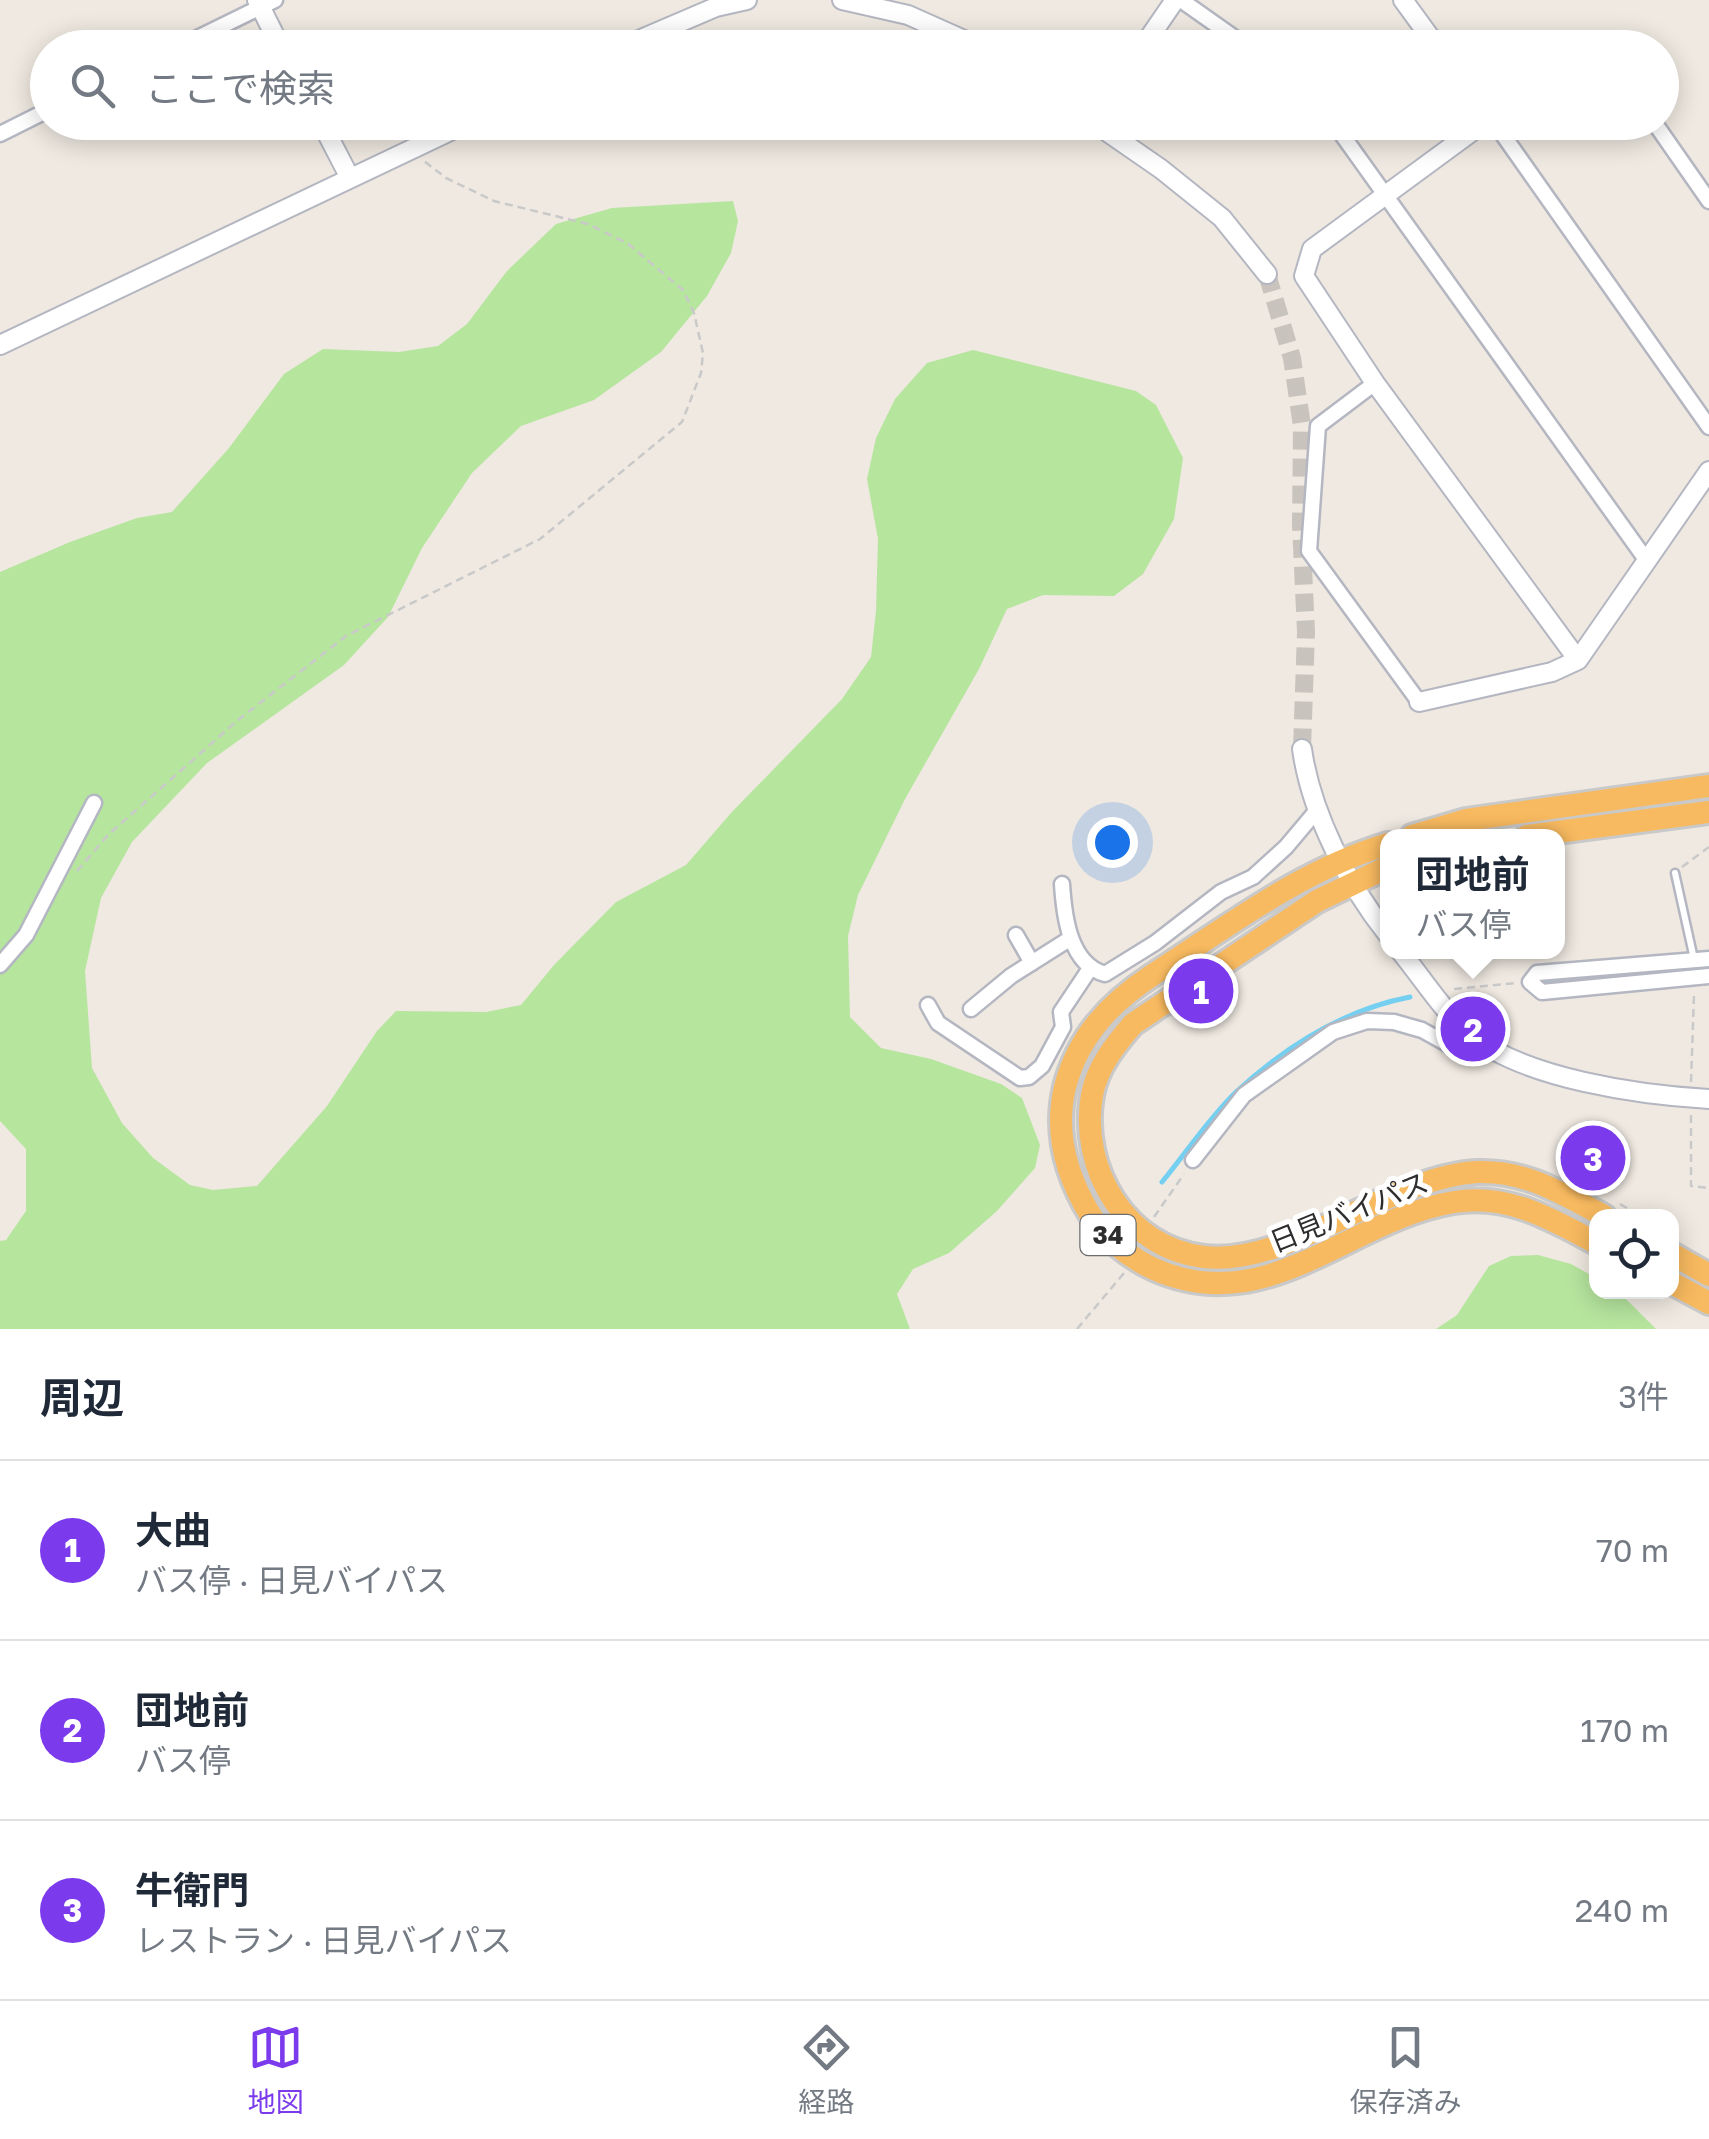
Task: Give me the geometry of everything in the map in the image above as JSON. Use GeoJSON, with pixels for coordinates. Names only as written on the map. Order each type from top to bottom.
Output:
{"type":"FeatureCollection","features":[{"type":"Feature","properties":{"kind":"highway"},"geometry":{"type":"LineString","coordinates":[[1436,829],[1466,820],[1709,786]]}},
{"type":"Feature","properties":{"kind":"highway"},"geometry":{"type":"LineString","coordinates":[[1565,831],[1709,812]]}},
{"type":"Feature","properties":{"kind":"highway","name":"日見バイパス"},"geometry":{"type":"LineString","coordinates":[[1380,846],[1340,859],[1246,915],[1132,988],[1097,1021],[1083,1041],[1064,1092],[1064,1158],[1077,1192],[1095,1222],[1135,1259],[1178,1278],[1229,1284],[1276,1275],[1415,1212],[1456,1201],[1494,1201],[1535,1210],[1589,1239]]}},
{"type":"Feature","properties":{"kind":"highway","name":"日見バイパス"},"geometry":{"type":"LineString","coordinates":[[1380,871],[1317,900],[1265,932],[1146,1013],[1110,1052],[1092,1093],[1090,1139],[1104,1185],[1119,1210],[1141,1231],[1166,1245],[1200,1257],[1227,1258],[1272,1248],[1412,1188],[1456,1174],[1480,1172],[1526,1178],[1606,1208]]}},
{"type":"Feature","properties":{"kind":"highway"},"geometry":{"type":"LineString","coordinates":[[1679,1258],[1709,1275]]}},
{"type":"Feature","properties":{"kind":"highway"},"geometry":{"type":"LineString","coordinates":[[1679,1287],[1709,1303]]}},
{"type":"Feature","properties":{"kind":"street"},"geometry":{"type":"LineString","coordinates":[[662,30],[716,7],[746,0]]}},
{"type":"Feature","properties":{"kind":"street"},"geometry":{"type":"LineString","coordinates":[[842,0],[908,16],[940,30]]}},
{"type":"Feature","properties":{"kind":"street"},"geometry":{"type":"LineString","coordinates":[[1156,30],[1178,0],[1223,30]]}},
{"type":"Feature","properties":{"kind":"street"},"geometry":{"type":"LineString","coordinates":[[1402,0],[1424,30]]}},
{"type":"Feature","properties":{"kind":"street"},"geometry":{"type":"LineString","coordinates":[[210,30],[264,2],[274,30]]}},
{"type":"Feature","properties":{"kind":"street"},"geometry":{"type":"LineString","coordinates":[[0,134],[30,119]]}},
{"type":"Feature","properties":{"kind":"street"},"geometry":{"type":"LineString","coordinates":[[330,140],[350,178]]}},
{"type":"Feature","properties":{"kind":"street"},"geometry":{"type":"LineString","coordinates":[[0,345],[431,140]]}},
{"type":"Feature","properties":{"kind":"street"},"geometry":{"type":"LineString","coordinates":[[1118,140],[1222,218],[1267,274]]}},
{"type":"Feature","properties":{"kind":"street"},"geometry":{"type":"LineString","coordinates":[[1346,140],[1646,561]]}},
{"type":"Feature","properties":{"kind":"street"},"geometry":{"type":"LineString","coordinates":[[1460,140],[1312,249],[1304,276],[1375,384],[1578,660]]}},
{"type":"Feature","properties":{"kind":"street"},"geometry":{"type":"LineString","coordinates":[[1507,140],[1709,427]]}},
{"type":"Feature","properties":{"kind":"street"},"geometry":{"type":"LineString","coordinates":[[1667,140],[1708,198]]}},
{"type":"Feature","properties":{"kind":"street"},"geometry":{"type":"LineString","coordinates":[[1375,384],[1318,426],[1309,550],[1419,702],[1552,672],[1578,660],[1709,471]]}},
{"type":"Feature","properties":{"kind":"street"},"geometry":{"type":"LineString","coordinates":[[1302,750],[1308,786],[1340,859],[1380,925]]}},
{"type":"Feature","properties":{"kind":"street"},"geometry":{"type":"LineString","coordinates":[[0,965],[26,935],[94,803]]}},
{"type":"Feature","properties":{"kind":"street"},"geometry":{"type":"LineString","coordinates":[[1062,884],[1071,938],[1081,958],[1104,974],[1154,943],[1221,892],[1253,877],[1286,847],[1318,809]]}},
{"type":"Feature","properties":{"kind":"street"},"geometry":{"type":"LineString","coordinates":[[1016,935],[1032,963]]}},
{"type":"Feature","properties":{"kind":"street"},"geometry":{"type":"LineString","coordinates":[[971,1009],[1010,976],[1071,938]]}},
{"type":"Feature","properties":{"kind":"street"},"geometry":{"type":"LineString","coordinates":[[1407,959],[1470,1034],[1508,1059],[1569,1078],[1700,1098]]}},
{"type":"Feature","properties":{"kind":"street"},"geometry":{"type":"LineString","coordinates":[[928,1005],[938,1024],[1002,1070],[1020,1078],[1029,1077],[1042,1066],[1064,1027],[1060,1012],[1091,968]]}},
{"type":"Feature","properties":{"kind":"street"},"geometry":{"type":"LineString","coordinates":[[1530,982],[1537,972],[1699,969]]}},
{"type":"Feature","properties":{"kind":"street"},"geometry":{"type":"LineString","coordinates":[[1193,1160],[1244,1095],[1334,1032],[1367,1021],[1394,1022],[1422,1030],[1467,1055],[1488,1046]]}},
{"type":"Feature","properties":{"kind":"lane"},"geometry":{"type":"LineString","coordinates":[[1675,872],[1699,969]]}},
{"type":"Feature","properties":{"kind":"path"},"geometry":{"type":"LineString","coordinates":[[78,870],[108,835],[223,733],[346,636],[540,539],[682,422],[701,373],[702,352],[694,313],[683,290],[626,243],[588,224],[494,201],[446,178],[427,163]]}},
{"type":"Feature","properties":{"kind":"path"},"geometry":{"type":"LineString","coordinates":[[1675,872],[1709,847]]}},
{"type":"Feature","properties":{"kind":"path"},"geometry":{"type":"LineString","coordinates":[[1699,969],[1700,1098],[1691,1186],[1709,1188]]}},
{"type":"Feature","properties":{"kind":"path"},"geometry":{"type":"LineString","coordinates":[[1432,991],[1530,982]]}},
{"type":"Feature","properties":{"kind":"path"},"geometry":{"type":"LineString","coordinates":[[1144,1209],[1153,1218],[1193,1160]]}},
{"type":"Feature","properties":{"kind":"path"},"geometry":{"type":"LineString","coordinates":[[1077,1329],[1135,1259]]}},
{"type":"Feature","properties":{"kind":"green space"},"geometry":{"type":"Polygon","coordinates":[[[733,201],[738,221],[731,253],[707,296],[661,352],[594,400],[521,426],[472,473],[422,548],[388,617],[344,665],[207,763],[132,842],[101,898],[85,971],[92,1068],[122,1123],[153,1158],[190,1185],[213,1190],[257,1186],[327,1106],[377,1031],[396,1011],[486,1012],[521,1005],[616,902],[686,865],[842,699],[871,657],[878,539],[867,479],[876,438],[895,399],[927,363],[973,350],[1136,391],[1156,405],[1183,458],[1174,519],[1143,574],[1114,596],[1043,595],[1007,609],[858,895],[848,936],[850,1017],[881,1048],[931,1059],[1001,1084],[1022,1098],[1040,1145],[1035,1168],[997,1211],[949,1253],[913,1269],[897,1294],[910,1329],[0,1329],[0,1241],[6,1240],[26,1211],[26,1149],[0,1121],[0,572],[137,518],[172,512],[229,448],[284,374],[323,349],[399,352],[438,346],[467,324],[507,271],[556,224],[612,208],[733,201]]]}},
{"type":"Feature","properties":{"kind":"green space"},"geometry":{"type":"Polygon","coordinates":[[[1538,1255],[1571,1264],[1589,1274],[1589,1299],[1626,1299],[1656,1329],[1436,1329],[1457,1315],[1489,1266],[1511,1256],[1538,1255]]]}},
{"type":"Feature","properties":{"kind":"waterway"},"geometry":{"type":"LineString","coordinates":[[1544,983],[1709,966]]}},
{"type":"Feature","properties":{"kind":"waterway"},"geometry":{"type":"LineString","coordinates":[[1162,1182],[1226,1102],[1295,1045],[1362,1011],[1410,997]]}},
{"type":"Feature","properties":{"kind":"tunnel"},"geometry":{"type":"LineString","coordinates":[[1267,274],[1292,358],[1302,426],[1306,632],[1302,749]]}},
{"type":"Feature","properties":{"kind":"place","name":"大曲"},"geometry":{"type":"Point","coordinates":[1201,991]}},
{"type":"Feature","properties":{"kind":"place","name":"団地前"},"geometry":{"type":"Point","coordinates":[1473,1029]}},
{"type":"Feature","properties":{"kind":"place","name":"牛衛門"},"geometry":{"type":"Point","coordinates":[1593,1158]}}]}
